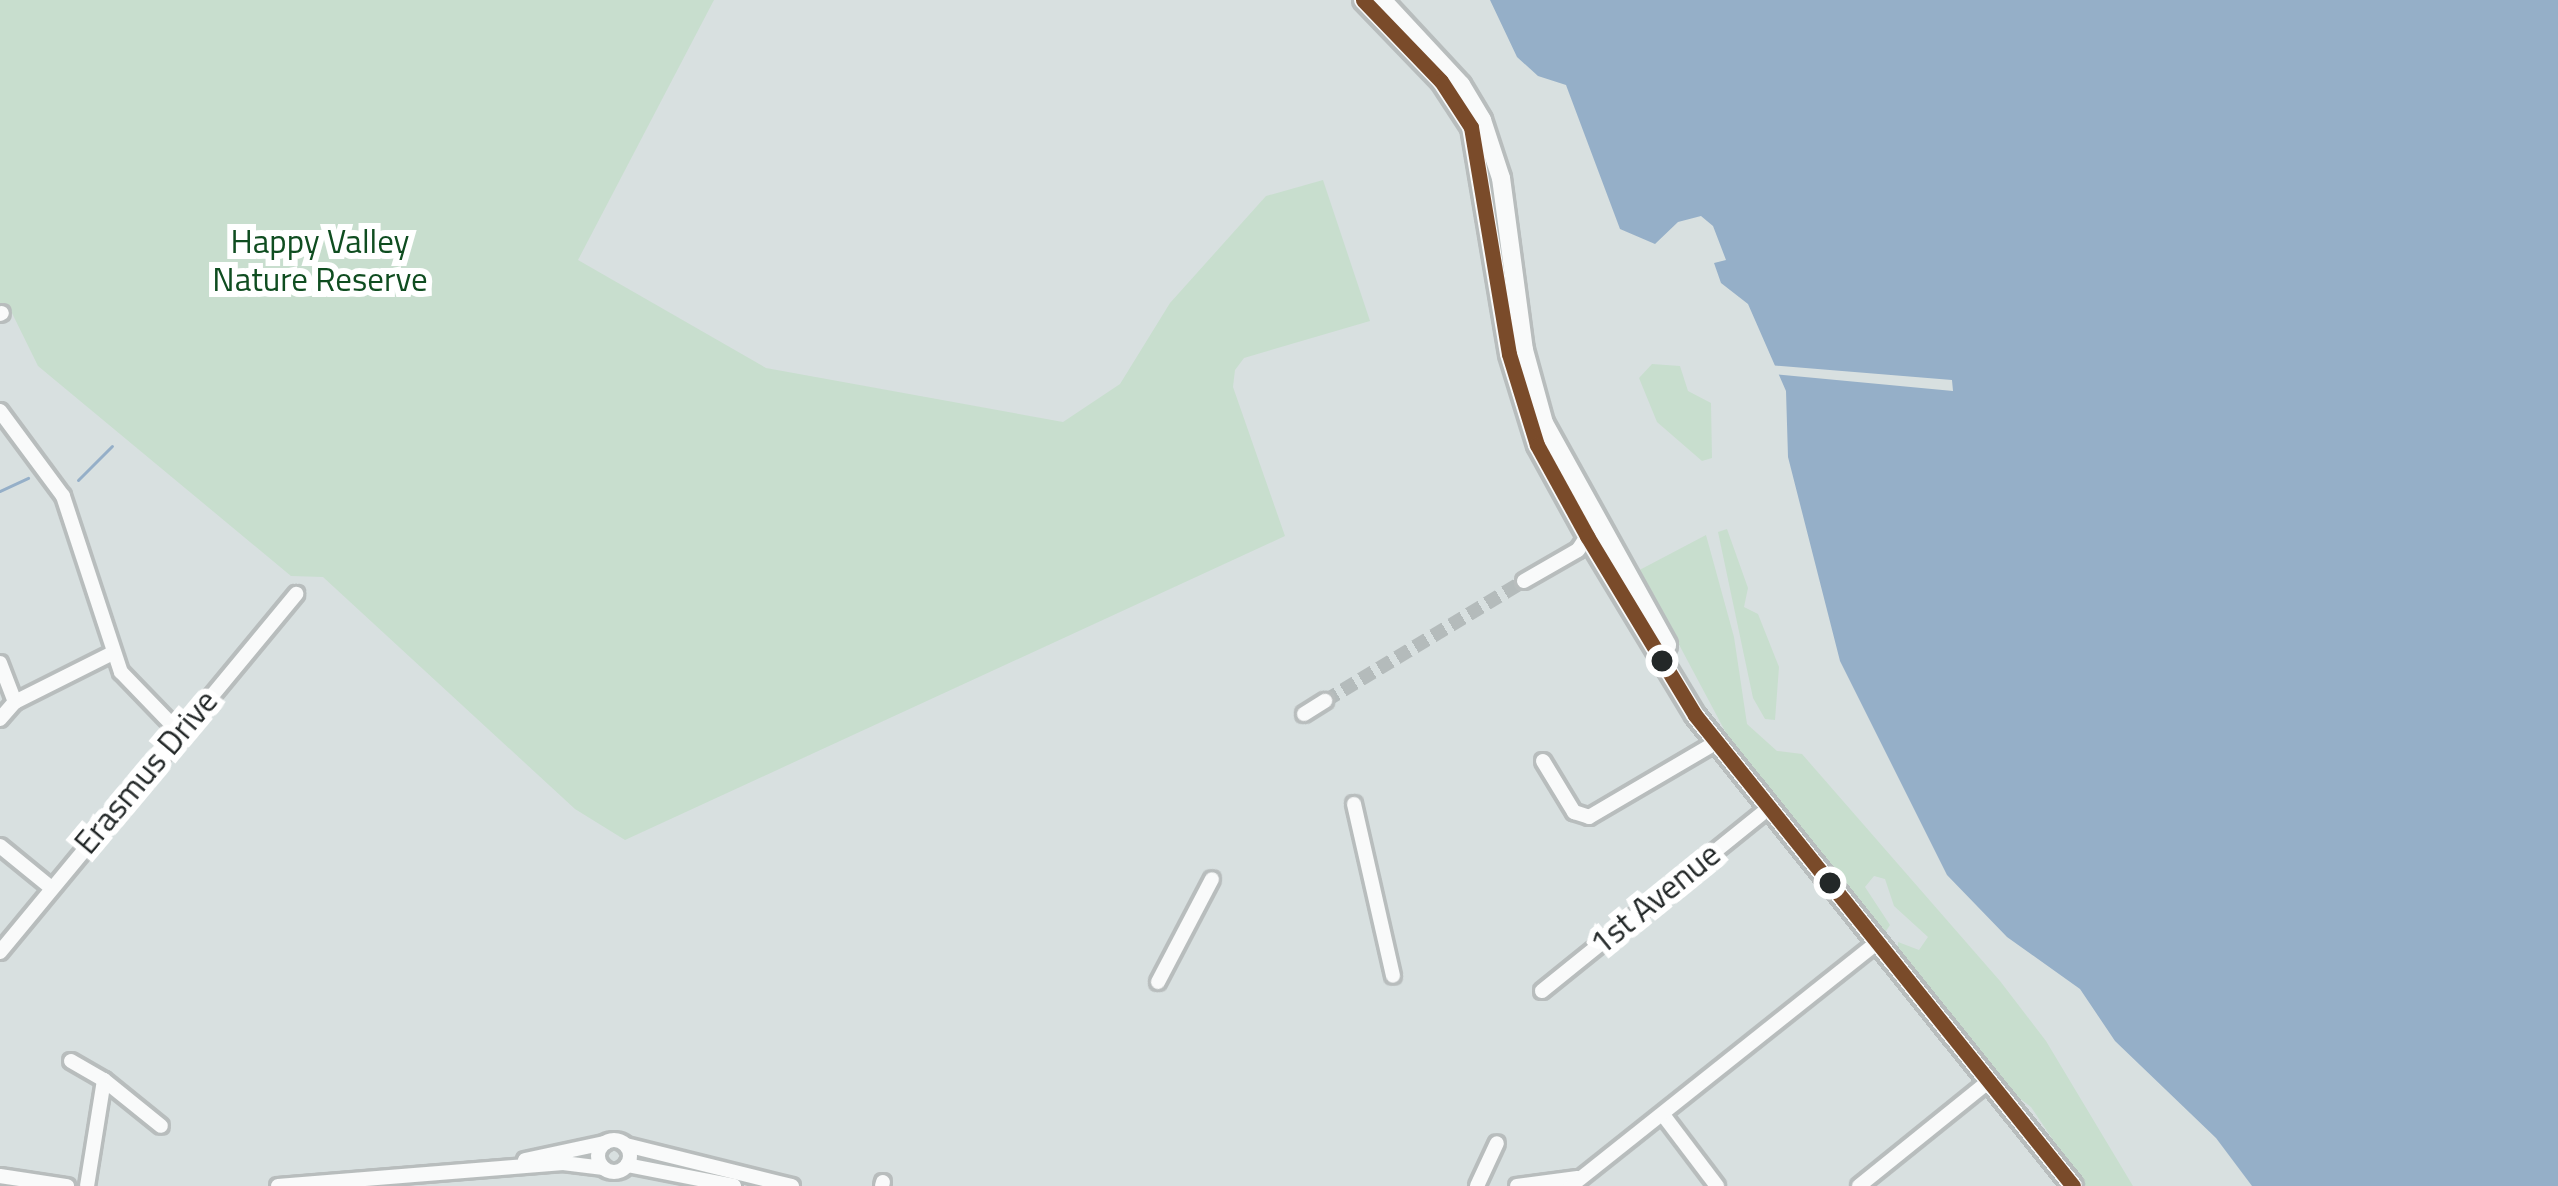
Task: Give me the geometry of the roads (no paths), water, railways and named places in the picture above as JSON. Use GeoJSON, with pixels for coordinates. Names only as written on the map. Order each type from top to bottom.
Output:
{"type":"FeatureCollection","features":[{"type":"Feature","properties":{"kind":"main road"},"geometry":{"type":"LineString","coordinates":[[1363,0],[1441,81],[1472,127],[1509,354],[1537,445],[1600,558],[1713,735],[2073,1186]]}},
{"type":"Feature","properties":{"kind":"main road"},"geometry":{"type":"LineString","coordinates":[[1382,0],[1461,85],[1482,120],[1501,178],[1524,350],[1544,423],[1713,735]]}},
{"type":"Feature","properties":{"kind":"street"},"geometry":{"type":"LineString","coordinates":[[0,411],[63,496],[111,653],[129,685],[180,733]]}},
{"type":"Feature","properties":{"kind":"street"},"geometry":{"type":"LineString","coordinates":[[1524,581],[1578,550],[1587,536]]}},
{"type":"Feature","properties":{"kind":"street","name":"Erasmus Drive"},"geometry":{"type":"LineString","coordinates":[[0,952],[49,886],[296,594]]}},
{"type":"Feature","properties":{"kind":"street"},"geometry":{"type":"LineString","coordinates":[[0,719],[16,702],[111,653]]}},
{"type":"Feature","properties":{"kind":"street"},"geometry":{"type":"LineString","coordinates":[[0,663],[16,702]]}},
{"type":"Feature","properties":{"kind":"street"},"geometry":{"type":"LineString","coordinates":[[1304,714],[1325,701]]}},
{"type":"Feature","properties":{"kind":"street"},"geometry":{"type":"LineString","coordinates":[[1543,761],[1574,812],[1589,817],[1713,735]]}},
{"type":"Feature","properties":{"kind":"street"},"geometry":{"type":"LineString","coordinates":[[1354,803],[1393,976]]}},
{"type":"Feature","properties":{"kind":"street","name":"1st Avenue"},"geometry":{"type":"LineString","coordinates":[[1542,991],[1769,808]]}},
{"type":"Feature","properties":{"kind":"street"},"geometry":{"type":"LineString","coordinates":[[0,846],[49,886]]}},
{"type":"Feature","properties":{"kind":"street"},"geometry":{"type":"LineString","coordinates":[[1158,982],[1212,879]]}},
{"type":"Feature","properties":{"kind":"street"},"geometry":{"type":"LineString","coordinates":[[1571,1186],[1664,1117],[1877,943]]}},
{"type":"Feature","properties":{"kind":"street"},"geometry":{"type":"LineString","coordinates":[[71,1060],[161,1126]]}},
{"type":"Feature","properties":{"kind":"street"},"geometry":{"type":"LineString","coordinates":[[87,1186],[104,1080]]}},
{"type":"Feature","properties":{"kind":"street"},"geometry":{"type":"LineString","coordinates":[[1858,1186],[1989,1081]]}},
{"type":"Feature","properties":{"kind":"street"},"geometry":{"type":"LineString","coordinates":[[1664,1117],[1718,1186]]}},
{"type":"Feature","properties":{"kind":"street"},"geometry":{"type":"LineString","coordinates":[[604,1168],[598,1156],[605,1143]]}},
{"type":"Feature","properties":{"kind":"street"},"geometry":{"type":"LineString","coordinates":[[278,1186],[378,1183],[503,1167],[605,1143],[792,1186]]}},
{"type":"Feature","properties":{"kind":"street"},"geometry":{"type":"LineString","coordinates":[[1477,1186],[1497,1143]]}},
{"type":"Feature","properties":{"kind":"street"},"geometry":{"type":"LineString","coordinates":[[626,1145],[627,1165]]}},
{"type":"Feature","properties":{"kind":"street"},"geometry":{"type":"LineString","coordinates":[[503,1167],[627,1165],[734,1186]]}},
{"type":"Feature","properties":{"kind":"street"},"geometry":{"type":"LineString","coordinates":[[1515,1186],[1588,1174]]}},
{"type":"Feature","properties":{"kind":"street"},"geometry":{"type":"LineString","coordinates":[[0,1177],[67,1186]]}},
{"type":"Feature","properties":{"kind":"water"},"geometry":{"type":"Polygon","coordinates":[[[1490,0],[2558,0],[2558,1186],[2252,1186],[2216,1138],[2115,1041],[2080,989],[2007,937],[1947,875],[1840,661],[1788,457],[1786,391],[1748,304],[1721,283],[1714,263],[1726,260],[1713,226],[1701,216],[1678,222],[1655,244],[1620,229],[1566,85],[1538,76],[1517,57],[1490,0]]]}},
{"type":"Feature","properties":{"kind":"waterway"},"geometry":{"type":"LineString","coordinates":[[78,480],[112,446]]}},
{"type":"Feature","properties":{"kind":"waterway"},"geometry":{"type":"LineString","coordinates":[[0,491],[28,478]]}},
{"type":"Feature","properties":{"kind":"tunnel"},"geometry":{"type":"LineString","coordinates":[[1325,701],[1524,581]]}},
{"type":"Feature","properties":{"kind":"park label","name":"Happy Valley Nature Reserve"},"geometry":{"type":"Point","coordinates":[320,261]}}]}
